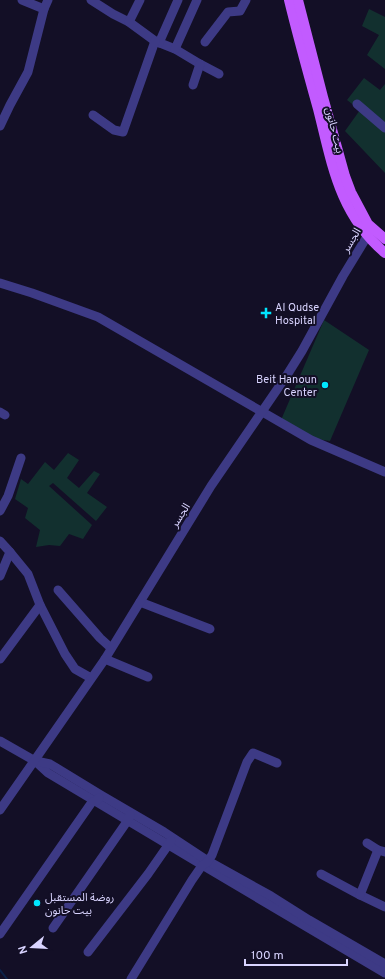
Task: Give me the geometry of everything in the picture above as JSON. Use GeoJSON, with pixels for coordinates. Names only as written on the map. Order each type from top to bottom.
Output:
{"type":"FeatureCollection","features":[{"type":"Feature","properties":{"kind":"main road","name":"بيت حانون"},"geometry":{"type":"LineString","coordinates":[[289,0],[330,162],[340,189],[349,209],[361,229],[385,239]]}},
{"type":"Feature","properties":{"kind":"main road","name":"بيت حانون"},"geometry":{"type":"LineString","coordinates":[[300,2],[350,192],[368,224],[370,232],[385,253]]}},
{"type":"Feature","properties":{"kind":"street"},"geometry":{"type":"LineString","coordinates":[[22,0],[44,9]]}},
{"type":"Feature","properties":{"kind":"street"},"geometry":{"type":"LineString","coordinates":[[1,120],[28,72],[44,9],[48,0]]}},
{"type":"Feature","properties":{"kind":"street"},"geometry":{"type":"LineString","coordinates":[[91,0],[129,22],[157,42],[175,49],[219,74]]}},
{"type":"Feature","properties":{"kind":"street"},"geometry":{"type":"LineString","coordinates":[[129,22],[140,0]]}},
{"type":"Feature","properties":{"kind":"street"},"geometry":{"type":"LineString","coordinates":[[93,115],[114,130],[123,132],[157,42],[178,0]]}},
{"type":"Feature","properties":{"kind":"street"},"geometry":{"type":"LineString","coordinates":[[175,49],[198,0]]}},
{"type":"Feature","properties":{"kind":"street"},"geometry":{"type":"LineString","coordinates":[[205,42],[228,12],[240,11],[246,0]]}},
{"type":"Feature","properties":{"kind":"street"},"geometry":{"type":"LineString","coordinates":[[193,85],[200,64]]}},
{"type":"Feature","properties":{"kind":"street"},"geometry":{"type":"LineString","coordinates":[[357,104],[385,128]]}},
{"type":"Feature","properties":{"kind":"street","name":"الجسر"},"geometry":{"type":"LineString","coordinates":[[0,810],[105,659],[211,486],[287,375],[302,351],[343,276],[370,232]]}},
{"type":"Feature","properties":{"kind":"street"},"geometry":{"type":"LineString","coordinates":[[0,283],[98,317],[311,440],[385,472]]}},
{"type":"Feature","properties":{"kind":"street"},"geometry":{"type":"LineString","coordinates":[[0,511],[8,496],[21,458]]}},
{"type":"Feature","properties":{"kind":"street"},"geometry":{"type":"LineString","coordinates":[[0,540],[28,574],[40,605],[65,654],[76,669],[91,678]]}},
{"type":"Feature","properties":{"kind":"street"},"geometry":{"type":"LineString","coordinates":[[0,576],[10,552]]}},
{"type":"Feature","properties":{"kind":"street"},"geometry":{"type":"LineString","coordinates":[[58,590],[100,638],[112,648]]}},
{"type":"Feature","properties":{"kind":"street"},"geometry":{"type":"LineString","coordinates":[[140,602],[210,629]]}},
{"type":"Feature","properties":{"kind":"street"},"geometry":{"type":"LineString","coordinates":[[0,659],[40,605]]}},
{"type":"Feature","properties":{"kind":"street"},"geometry":{"type":"LineString","coordinates":[[105,659],[148,677]]}},
{"type":"Feature","properties":{"kind":"street"},"geometry":{"type":"LineString","coordinates":[[0,742],[35,761],[48,773],[98,798],[171,841],[385,973]]}},
{"type":"Feature","properties":{"kind":"street"},"geometry":{"type":"LineString","coordinates":[[131,979],[192,880],[212,855],[247,762],[253,753],[277,763]]}},
{"type":"Feature","properties":{"kind":"street"},"geometry":{"type":"LineString","coordinates":[[0,934],[92,802],[98,798]]}},
{"type":"Feature","properties":{"kind":"street"},"geometry":{"type":"LineString","coordinates":[[53,928],[129,816]]}},
{"type":"Feature","properties":{"kind":"street"},"geometry":{"type":"LineString","coordinates":[[88,952],[148,874],[171,841]]}},
{"type":"Feature","properties":{"kind":"street"},"geometry":{"type":"LineString","coordinates":[[360,895],[382,851],[366,843]]}},
{"type":"Feature","properties":{"kind":"street"},"geometry":{"type":"LineString","coordinates":[[205,863],[271,896],[385,964]]}},
{"type":"Feature","properties":{"kind":"street"},"geometry":{"type":"LineString","coordinates":[[321,874],[385,907]]}},
{"type":"Feature","properties":{"kind":"green space"},"geometry":{"type":"Polygon","coordinates":[[[369,9],[385,17],[385,69],[367,55],[379,35],[362,26],[369,9]]]}},
{"type":"Feature","properties":{"kind":"green space"},"geometry":{"type":"Polygon","coordinates":[[[364,78],[380,90],[385,84],[385,173],[345,131],[360,110],[347,100],[364,78]]]}},
{"type":"Feature","properties":{"kind":"green space","name":"Beit Hanoun Center"},"geometry":{"type":"Polygon","coordinates":[[[324,320],[369,350],[330,441],[316,439],[281,420],[324,320]]]}},
{"type":"Feature","properties":{"kind":"green space"},"geometry":{"type":"Polygon","coordinates":[[[68,453],[79,460],[67,478],[79,488],[94,471],[100,474],[87,493],[107,507],[96,521],[53,483],[49,486],[92,525],[83,539],[69,534],[60,546],[49,545],[36,547],[40,530],[25,518],[28,508],[15,499],[21,479],[28,484],[45,462],[54,470],[68,453]]]}},
{"type":"Feature","properties":{"kind":"waterway"},"geometry":{"type":"LineString","coordinates":[[0,970],[7,979]]}},
{"type":"Feature","properties":{"kind":"place","name":"Al Qudse Hospital"},"geometry":{"type":"Point","coordinates":[266,313]}},
{"type":"Feature","properties":{"kind":"place","name":"Beit Hanoun Center"},"geometry":{"type":"Point","coordinates":[325,385]}},
{"type":"Feature","properties":{"kind":"place","name":"روضة المستقبل بيت حانون"},"geometry":{"type":"Point","coordinates":[37,903]}}]}
